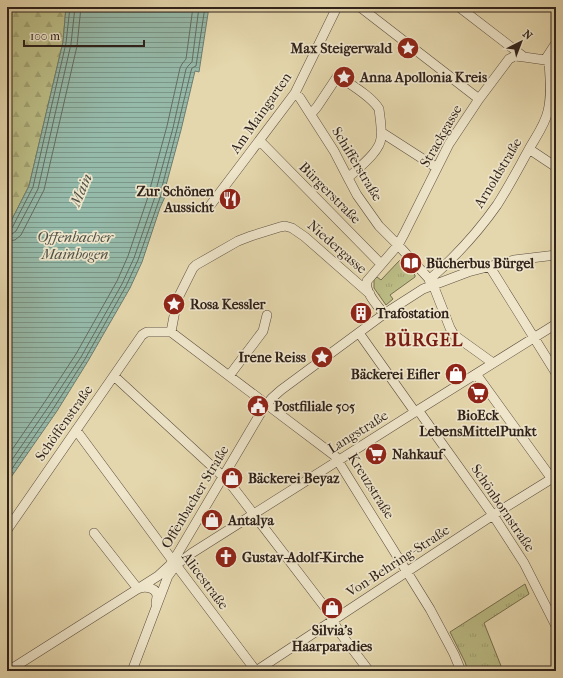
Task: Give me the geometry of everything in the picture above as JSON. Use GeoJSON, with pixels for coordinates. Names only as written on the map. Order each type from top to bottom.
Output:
{"type":"FeatureCollection","features":[{"type":"Feature","properties":{"kind":"street","name":"Am Maingarten"},"geometry":{"type":"LineString","coordinates":[[209,208],[295,93],[337,7]]}},
{"type":"Feature","properties":{"kind":"street"},"geometry":{"type":"LineString","coordinates":[[360,7],[479,99]]}},
{"type":"Feature","properties":{"kind":"street"},"geometry":{"type":"LineString","coordinates":[[459,7],[524,57],[550,62],[556,43]]}},
{"type":"Feature","properties":{"kind":"street","name":"Strackgasse"},"geometry":{"type":"LineString","coordinates":[[370,294],[366,287],[366,281],[398,245],[449,144],[479,99],[509,59],[515,56],[524,57]]}},
{"type":"Feature","properties":{"kind":"street","name":"Arnoldstraße"},"geometry":{"type":"LineString","coordinates":[[431,282],[492,212],[543,124],[549,109],[551,93],[550,62]]}},
{"type":"Feature","properties":{"kind":"street"},"geometry":{"type":"LineString","coordinates":[[311,114],[318,107],[337,78],[341,78],[368,98],[379,109],[381,138],[378,147],[348,178]]}},
{"type":"Feature","properties":{"kind":"street","name":"Schifferstraße"},"geometry":{"type":"LineString","coordinates":[[295,93],[311,114],[334,151],[348,178],[374,219],[431,282]]}},
{"type":"Feature","properties":{"kind":"street"},"geometry":{"type":"LineString","coordinates":[[381,132],[437,168]]}},
{"type":"Feature","properties":{"kind":"street","name":"Bürgerstraße"},"geometry":{"type":"LineString","coordinates":[[260,141],[381,264]]}},
{"type":"Feature","properties":{"kind":"street"},"geometry":{"type":"LineString","coordinates":[[529,149],[556,167]]}},
{"type":"Feature","properties":{"kind":"street","name":"Niedergasse"},"geometry":{"type":"LineString","coordinates":[[171,332],[178,297],[196,265],[238,241],[284,226],[292,228],[302,234],[370,294],[384,314]]}},
{"type":"Feature","properties":{"kind":"street"},"geometry":{"type":"LineString","coordinates":[[493,363],[454,335],[431,282],[514,260],[556,255]]}},
{"type":"Feature","properties":{"kind":"street"},"geometry":{"type":"LineString","coordinates":[[490,266],[556,373]]}},
{"type":"Feature","properties":{"kind":"street","name":"Offenbacher Straße"},"geometry":{"type":"LineString","coordinates":[[8,671],[158,576],[174,563],[186,540],[267,404],[281,390],[384,314],[423,289],[431,282]]}},
{"type":"Feature","properties":{"kind":"street"},"geometry":{"type":"LineString","coordinates":[[229,376],[263,331],[267,315]]}},
{"type":"Feature","properties":{"kind":"street","name":"Langstraße"},"geometry":{"type":"LineString","coordinates":[[174,563],[556,324]]}},
{"type":"Feature","properties":{"kind":"street","name":"Schöffenstraße"},"geometry":{"type":"LineString","coordinates":[[7,530],[142,335],[147,332],[171,332]]}},
{"type":"Feature","properties":{"kind":"street","name":"Kreuzstraße"},"geometry":{"type":"LineString","coordinates":[[171,332],[334,455],[407,571],[454,654],[461,671]]}},
{"type":"Feature","properties":{"kind":"street","name":"Schönbornstraße"},"geometry":{"type":"LineString","coordinates":[[359,333],[493,515],[527,568],[556,626]]}},
{"type":"Feature","properties":{"kind":"street"},"geometry":{"type":"LineString","coordinates":[[476,374],[554,477]]}},
{"type":"Feature","properties":{"kind":"street"},"geometry":{"type":"LineString","coordinates":[[114,376],[224,476],[327,610],[338,630],[369,671]]}},
{"type":"Feature","properties":{"kind":"street","name":"Alicestraße"},"geometry":{"type":"LineString","coordinates":[[76,430],[256,671]]}},
{"type":"Feature","properties":{"kind":"street","name":"Von-Behring-Straße"},"geometry":{"type":"LineString","coordinates":[[256,671],[493,515],[554,477]]}},
{"type":"Feature","properties":{"kind":"street"},"geometry":{"type":"LineString","coordinates":[[94,533],[139,588],[144,587],[154,590],[157,596],[156,604],[132,671]]}},
{"type":"Feature","properties":{"kind":"street"},"geometry":{"type":"LineString","coordinates":[[186,540],[188,548],[193,550],[200,548]]}},
{"type":"Feature","properties":{"kind":"street"},"geometry":{"type":"LineString","coordinates":[[152,616],[174,563]]}},
{"type":"Feature","properties":{"kind":"green space"},"geometry":{"type":"Polygon","coordinates":[[[7,7],[66,7],[63,42],[29,186],[7,229],[7,7]]]}},
{"type":"Feature","properties":{"kind":"green space"},"geometry":{"type":"Polygon","coordinates":[[[400,260],[415,275],[415,277],[390,295],[393,299],[386,305],[374,288],[374,280],[377,277],[381,280],[400,260]]]}},
{"type":"Feature","properties":{"kind":"green space"},"geometry":{"type":"Polygon","coordinates":[[[525,584],[529,594],[484,623],[503,671],[468,671],[450,632],[525,584]]]}},
{"type":"Feature","properties":{"kind":"water","name":"Offenbacher Mainbogen"},"geometry":{"type":"Polygon","coordinates":[[[66,7],[209,7],[199,72],[195,71],[165,189],[168,190],[160,208],[142,262],[130,288],[88,361],[57,411],[7,483],[7,229],[29,186],[63,42],[66,7]]]}},
{"type":"Feature","properties":{"kind":"place","name":"Max Steigerwald"},"geometry":{"type":"Point","coordinates":[408,48]}},
{"type":"Feature","properties":{"kind":"place","name":"Anna Apollonia Kreis"},"geometry":{"type":"Point","coordinates":[344,77]}},
{"type":"Feature","properties":{"kind":"place","name":"Zur Schönen Aussicht"},"geometry":{"type":"Point","coordinates":[230,199]}},
{"type":"Feature","properties":{"kind":"place","name":"Bücherbus Bürgel"},"geometry":{"type":"Point","coordinates":[411,263]}},
{"type":"Feature","properties":{"kind":"place","name":"Rosa Kessler"},"geometry":{"type":"Point","coordinates":[174,304]}},
{"type":"Feature","properties":{"kind":"place","name":"Trafostation"},"geometry":{"type":"Point","coordinates":[361,313]}},
{"type":"Feature","properties":{"kind":"place","name":"Irene Reiss"},"geometry":{"type":"Point","coordinates":[322,357]}},
{"type":"Feature","properties":{"kind":"place","name":"Bäckerei Eifler"},"geometry":{"type":"Point","coordinates":[456,374]}},
{"type":"Feature","properties":{"kind":"place","name":"BioEck LebensMittelPunkt"},"geometry":{"type":"Point","coordinates":[478,393]}},
{"type":"Feature","properties":{"kind":"place","name":"Postfiliale 505"},"geometry":{"type":"Point","coordinates":[258,406]}},
{"type":"Feature","properties":{"kind":"place","name":"Nahkauf"},"geometry":{"type":"Point","coordinates":[376,454]}},
{"type":"Feature","properties":{"kind":"place","name":"Bäckerei Beyaz"},"geometry":{"type":"Point","coordinates":[232,478]}},
{"type":"Feature","properties":{"kind":"place","name":"Antalya"},"geometry":{"type":"Point","coordinates":[212,520]}},
{"type":"Feature","properties":{"kind":"place","name":"Gustav-Adolf-Kirche"},"geometry":{"type":"Point","coordinates":[226,557]}},
{"type":"Feature","properties":{"kind":"place","name":"Silvia's Haarparadies"},"geometry":{"type":"Point","coordinates":[332,608]}},
{"type":"Feature","properties":{"kind":"district","name":"BÜRGEL"},"geometry":{"type":"Point","coordinates":[424,340]}},
{"type":"Feature","properties":{"kind":"water label","name":"Main"},"geometry":{"type":"Point","coordinates":[81,190]}}]}
